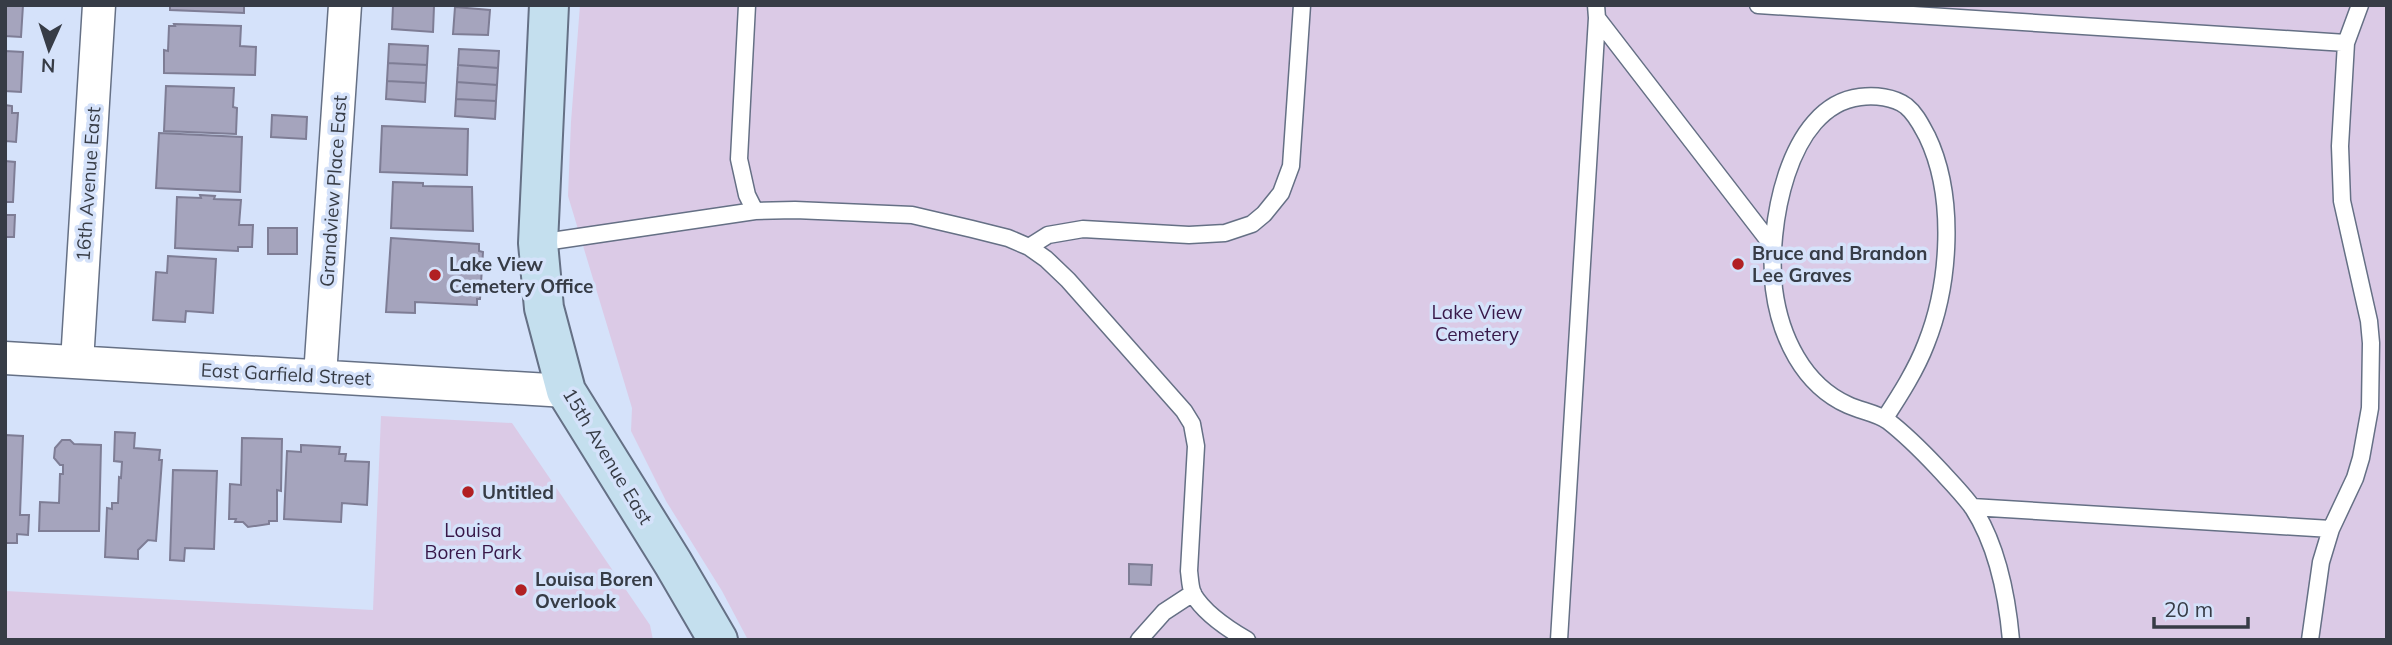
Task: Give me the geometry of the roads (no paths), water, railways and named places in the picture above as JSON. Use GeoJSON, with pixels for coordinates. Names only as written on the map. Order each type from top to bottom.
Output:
{"type":"FeatureCollection","features":[{"type":"Feature","properties":{"kind":"street","name":"16th Avenue East"},"geometry":{"type":"LineString","coordinates":[[77,362],[99,5]]}},
{"type":"Feature","properties":{"kind":"street","name":"Grandview Place East"},"geometry":{"type":"LineString","coordinates":[[320,376],[345,5]]}},
{"type":"Feature","properties":{"kind":"street","name":"15th Avenue East"},"geometry":{"type":"LineString","coordinates":[[549,5],[538,243],[544,308],[566,391],[674,563],[718,640]]}},
{"type":"Feature","properties":{"kind":"street","name":"East Garfield Street"},"geometry":{"type":"LineString","coordinates":[[5,358],[566,391]]}},
{"type":"Feature","properties":{"kind":"lane"},"geometry":{"type":"LineString","coordinates":[[747,5],[738,143],[742,177],[755,211]]}},
{"type":"Feature","properties":{"kind":"lane"},"geometry":{"type":"LineString","coordinates":[[1029,247],[1048,235],[1083,229],[1189,235],[1225,233],[1252,224],[1264,214],[1281,193],[1291,166],[1302,5]]}},
{"type":"Feature","properties":{"kind":"lane"},"geometry":{"type":"LineString","coordinates":[[1758,5],[2346,43]]}},
{"type":"Feature","properties":{"kind":"lane"},"geometry":{"type":"LineString","coordinates":[[2310,640],[2321,562],[2331,529],[2358,468],[2370,408],[2369,321],[2341,187],[2340,146],[2346,43],[2356,8]]}},
{"type":"Feature","properties":{"kind":"lane"},"geometry":{"type":"LineString","coordinates":[[1597,12],[1772,245]]}},
{"type":"Feature","properties":{"kind":"lane"},"geometry":{"type":"LineString","coordinates":[[1559,640],[1597,12]]}},
{"type":"Feature","properties":{"kind":"lane"},"geometry":{"type":"LineString","coordinates":[[1885,418],[1926,346],[1938,299],[1945,252],[1944,192],[1941,173],[1932,148],[1912,111],[1892,99],[1864,96],[1829,109],[1801,142],[1793,158],[1778,207],[1772,245],[1773,280],[1780,314],[1801,366],[1815,383],[1847,405],[1885,418],[1915,444],[1972,507],[1984,528],[2003,580],[2011,640]]}},
{"type":"Feature","properties":{"kind":"lane"},"geometry":{"type":"LineString","coordinates":[[538,243],[755,211],[817,210],[912,215],[1009,238],[1029,247],[1068,280],[1184,411],[1192,424],[1196,446],[1189,571],[1193,593],[1210,612],[1247,640]]}},
{"type":"Feature","properties":{"kind":"lane"},"geometry":{"type":"LineString","coordinates":[[1972,507],[2331,529]]}},
{"type":"Feature","properties":{"kind":"lane"},"geometry":{"type":"LineString","coordinates":[[1139,640],[1164,612],[1193,593]]}},
{"type":"Feature","properties":{"kind":"place","name":"Bruce and Brandon Lee Graves"},"geometry":{"type":"Point","coordinates":[1738,264]}},
{"type":"Feature","properties":{"kind":"place","name":"Lake View Cemetery Office"},"geometry":{"type":"Point","coordinates":[435,275]}},
{"type":"Feature","properties":{"kind":"place","name":"Untitled"},"geometry":{"type":"Point","coordinates":[468,492]}},
{"type":"Feature","properties":{"kind":"place","name":"Louisa Boren Overlook"},"geometry":{"type":"Point","coordinates":[521,590]}},
{"type":"Feature","properties":{"kind":"park label","name":"Lake View Cemetery"},"geometry":{"type":"Point","coordinates":[1477,323]}},
{"type":"Feature","properties":{"kind":"park label","name":"Louisa Boren Park"},"geometry":{"type":"Point","coordinates":[473,541]}}]}
